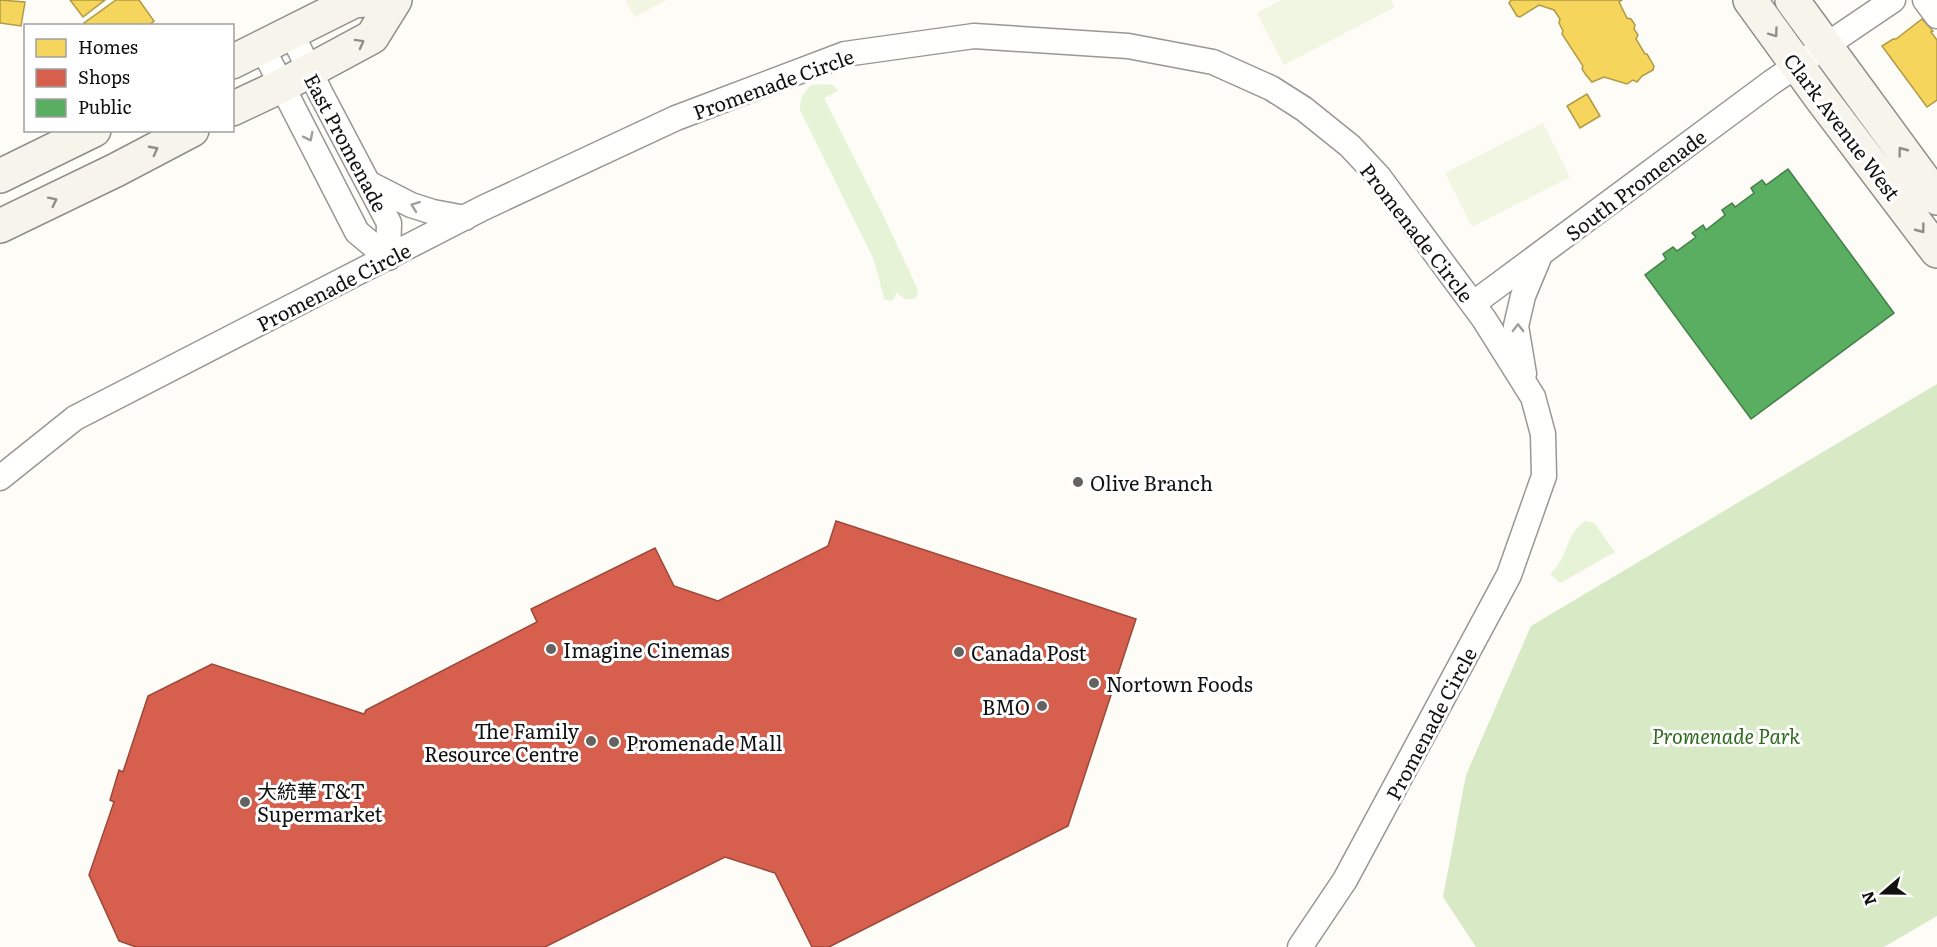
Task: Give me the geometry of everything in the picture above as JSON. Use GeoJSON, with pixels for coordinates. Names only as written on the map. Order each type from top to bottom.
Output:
{"type":"FeatureCollection","features":[{"type":"Feature","properties":{"kind":"main road"},"geometry":{"type":"LineString","coordinates":[[234,61],[354,1],[364,0]]}},
{"type":"Feature","properties":{"kind":"main road"},"geometry":{"type":"LineString","coordinates":[[234,109],[372,37],[395,0]]}},
{"type":"Feature","properties":{"kind":"main road","name":"Clark Avenue West"},"geometry":{"type":"LineString","coordinates":[[1750,0],[1937,251]]}},
{"type":"Feature","properties":{"kind":"main road","name":"Clark Avenue West"},"geometry":{"type":"LineString","coordinates":[[1792,0],[1937,198]]}},
{"type":"Feature","properties":{"kind":"main road"},"geometry":{"type":"LineString","coordinates":[[0,177],[90,132]]}},
{"type":"Feature","properties":{"kind":"main road"},"geometry":{"type":"LineString","coordinates":[[0,226],[188,132]]}},
{"type":"Feature","properties":{"kind":"street","name":"South Promenade"},"geometry":{"type":"LineString","coordinates":[[1474,303],[1797,65],[1893,0]]}},
{"type":"Feature","properties":{"kind":"street"},"geometry":{"type":"LineString","coordinates":[[1925,0],[1937,16]]}},
{"type":"Feature","properties":{"kind":"street","name":"East Promenade"},"geometry":{"type":"LineString","coordinates":[[291,32],[296,78],[357,232],[388,258]]}},
{"type":"Feature","properties":{"kind":"street","name":"Promenade Circle"},"geometry":{"type":"LineString","coordinates":[[0,478],[75,418],[465,218],[676,118],[845,54],[974,36],[1128,46],[1213,62],[1270,87],[1304,109],[1350,146],[1379,177],[1474,303],[1533,397],[1543,434],[1544,476],[1509,575],[1346,880],[1300,947]]}},
{"type":"Feature","properties":{"kind":"street","name":"East Promenade"},"geometry":{"type":"LineString","coordinates":[[262,47],[296,78],[368,183],[389,223],[388,258]]}},
{"type":"Feature","properties":{"kind":"street"},"geometry":{"type":"LineString","coordinates":[[368,183],[411,205],[465,218]]}},
{"type":"Feature","properties":{"kind":"street","name":"Promenade Circle"},"geometry":{"type":"LineString","coordinates":[[1526,386],[1516,326],[1523,296],[1541,254]]}},
{"type":"Feature","properties":{"kind":"green space"},"geometry":{"type":"Polygon","coordinates":[[[625,0],[666,0],[635,17],[625,0]]]}},
{"type":"Feature","properties":{"kind":"green space"},"geometry":{"type":"Polygon","coordinates":[[[1281,0],[1391,0],[1395,7],[1284,65],[1257,13],[1281,0]]]}},
{"type":"Feature","properties":{"kind":"green space"},"geometry":{"type":"Polygon","coordinates":[[[829,84],[838,91],[824,98],[918,290],[916,298],[903,298],[896,292],[892,300],[884,299],[874,260],[800,110],[802,96],[811,85],[829,84]]]}},
{"type":"Feature","properties":{"kind":"green space"},"geometry":{"type":"Polygon","coordinates":[[[1543,123],[1570,177],[1472,227],[1445,173],[1543,123]]]}},
{"type":"Feature","properties":{"kind":"green space","name":"Promenade Park"},"geometry":{"type":"Polygon","coordinates":[[[1937,384],[1937,916],[1884,947],[1476,947],[1443,897],[1466,775],[1531,626],[1937,384]]]}},
{"type":"Feature","properties":{"kind":"green space"},"geometry":{"type":"Polygon","coordinates":[[[1586,521],[1594,523],[1615,552],[1560,583],[1550,574],[1561,561],[1575,531],[1586,521]]]}},
{"type":"Feature","properties":{"kind":"building: Homes"},"geometry":{"type":"Polygon","coordinates":[[[0,0],[25,2],[21,26],[0,23],[0,0]]]}},
{"type":"Feature","properties":{"kind":"building: Homes"},"geometry":{"type":"Polygon","coordinates":[[[70,0],[105,0],[83,17],[70,0]]]}},
{"type":"Feature","properties":{"kind":"building: Homes"},"geometry":{"type":"Polygon","coordinates":[[[116,0],[139,0],[154,21],[150,24],[84,23],[116,0]]]}},
{"type":"Feature","properties":{"kind":"building: Homes"},"geometry":{"type":"Polygon","coordinates":[[[1511,0],[1622,0],[1619,2],[1627,18],[1631,19],[1635,25],[1634,29],[1638,35],[1636,39],[1654,66],[1653,70],[1637,82],[1633,80],[1627,84],[1604,77],[1592,82],[1562,34],[1560,19],[1554,10],[1539,5],[1520,17],[1509,3],[1511,0]]]}},
{"type":"Feature","properties":{"kind":"building: Homes"},"geometry":{"type":"Polygon","coordinates":[[[1922,19],[1933,31],[1931,32],[1937,40],[1937,100],[1927,107],[1882,46],[1896,39],[1922,19]]]}},
{"type":"Feature","properties":{"kind":"building: Homes"},"geometry":{"type":"Polygon","coordinates":[[[1587,94],[1600,116],[1580,128],[1567,106],[1587,94]]]}},
{"type":"Feature","properties":{"kind":"building: Shops","name":"Promenade Mall"},"geometry":{"type":"Polygon","coordinates":[[[836,521],[1136,619],[1068,826],[829,947],[812,947],[775,873],[725,857],[545,947],[136,947],[119,941],[89,875],[114,802],[110,800],[119,770],[123,772],[148,696],[212,664],[364,714],[366,710],[537,622],[531,609],[655,548],[674,586],[718,601],[828,546],[836,521]]]}},
{"type":"Feature","properties":{"kind":"building: Public"},"geometry":{"type":"Polygon","coordinates":[[[1788,169],[1894,313],[1751,419],[1645,275],[1666,259],[1663,254],[1673,247],[1677,251],[1696,237],[1692,233],[1703,225],[1706,230],[1725,215],[1722,210],[1732,203],[1735,207],[1754,193],[1751,188],[1762,180],[1766,185],[1788,169]]]}},
{"type":"Feature","properties":{"kind":"place","name":"Olive Branch"},"geometry":{"type":"Point","coordinates":[1078,482]}},
{"type":"Feature","properties":{"kind":"place","name":"Imagine Cinemas"},"geometry":{"type":"Point","coordinates":[551,649]}},
{"type":"Feature","properties":{"kind":"place","name":"Canada Post"},"geometry":{"type":"Point","coordinates":[959,652]}},
{"type":"Feature","properties":{"kind":"place","name":"Nortown Foods"},"geometry":{"type":"Point","coordinates":[1094,683]}},
{"type":"Feature","properties":{"kind":"place","name":"BMO"},"geometry":{"type":"Point","coordinates":[1042,706]}},
{"type":"Feature","properties":{"kind":"place","name":"The Family Resource Centre"},"geometry":{"type":"Point","coordinates":[591,741]}},
{"type":"Feature","properties":{"kind":"place","name":"Promenade Mall"},"geometry":{"type":"Point","coordinates":[614,742]}},
{"type":"Feature","properties":{"kind":"place","name":"大統華 T&T Supermarket"},"geometry":{"type":"Point","coordinates":[245,802]}}]}
